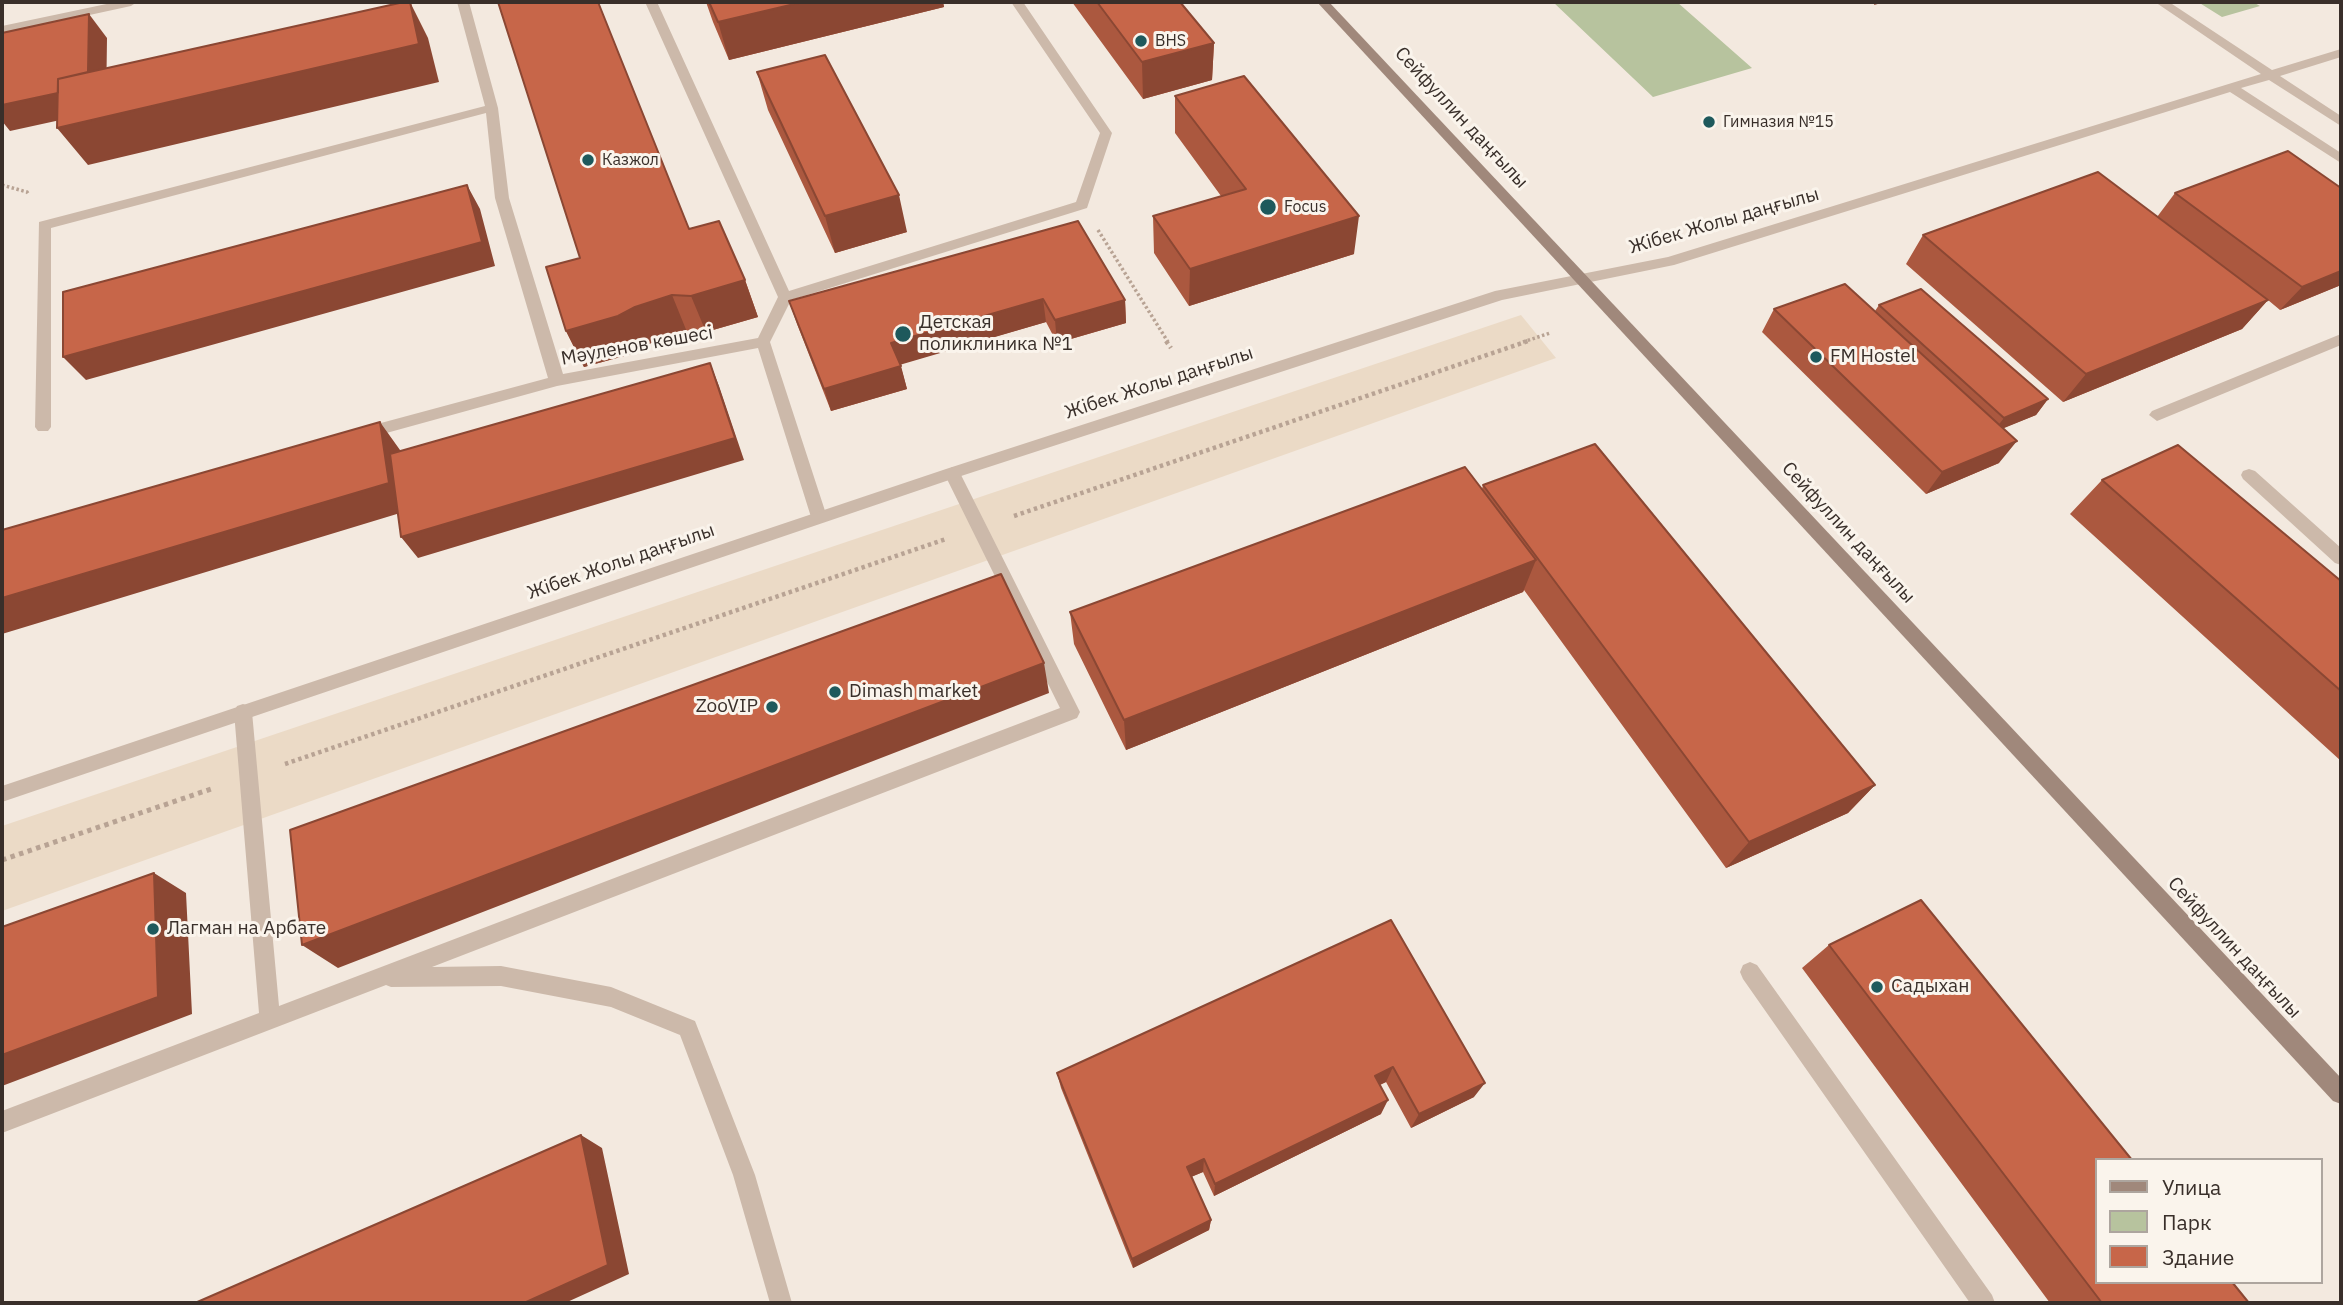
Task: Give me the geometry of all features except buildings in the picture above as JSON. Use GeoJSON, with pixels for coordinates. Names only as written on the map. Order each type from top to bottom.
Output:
{"type":"FeatureCollection","features":[{"type":"Feature","properties":{"kind":"main road","name":"Сейфуллин даңғылы"},"geometry":{"type":"LineString","coordinates":[[1322,2],[2341,1093]]}},
{"type":"Feature","properties":{"kind":"street"},"geometry":{"type":"LineString","coordinates":[[2,30],[131,2]]}},
{"type":"Feature","properties":{"kind":"street","name":"Мәуленов көшесі"},"geometry":{"type":"LineString","coordinates":[[463,2],[492,108],[502,198],[557,381],[763,342]]}},
{"type":"Feature","properties":{"kind":"street"},"geometry":{"type":"LineString","coordinates":[[650,2],[785,297]]}},
{"type":"Feature","properties":{"kind":"street"},"geometry":{"type":"LineString","coordinates":[[819,517],[763,342],[785,297],[1082,205],[1106,133],[1017,2]]}},
{"type":"Feature","properties":{"kind":"street"},"geometry":{"type":"LineString","coordinates":[[2161,2],[2341,122]]}},
{"type":"Feature","properties":{"kind":"street","name":"Жібек Жолы даңғылы"},"geometry":{"type":"LineString","coordinates":[[2,794],[952,472],[1500,295],[1669,262],[2341,53]]}},
{"type":"Feature","properties":{"kind":"street"},"geometry":{"type":"LineString","coordinates":[[2231,87],[2341,159]]}},
{"type":"Feature","properties":{"kind":"street"},"geometry":{"type":"LineString","coordinates":[[43,427],[44,225],[492,108]]}},
{"type":"Feature","properties":{"kind":"street"},"geometry":{"type":"LineString","coordinates":[[2157,415],[2341,338]]}},
{"type":"Feature","properties":{"kind":"street"},"geometry":{"type":"LineString","coordinates":[[345,438],[557,381]]}},
{"type":"Feature","properties":{"kind":"street"},"geometry":{"type":"LineString","coordinates":[[2,1122],[1071,712],[952,472]]}},
{"type":"Feature","properties":{"kind":"street"},"geometry":{"type":"LineString","coordinates":[[2249,475],[2341,558]]}},
{"type":"Feature","properties":{"kind":"street"},"geometry":{"type":"LineString","coordinates":[[243,712],[270,1019]]}},
{"type":"Feature","properties":{"kind":"street"},"geometry":{"type":"LineString","coordinates":[[1750,972],[1984,1303]]}},
{"type":"Feature","properties":{"kind":"street"},"geometry":{"type":"LineString","coordinates":[[380,977],[501,976],[611,998],[688,1028],[744,1175],[781,1303]]}},
{"type":"Feature","properties":{"kind":"path"},"geometry":{"type":"LineString","coordinates":[[1082,205],[1171,348]]}},
{"type":"Feature","properties":{"kind":"path"},"geometry":{"type":"LineString","coordinates":[[2,860],[1550,333]]}},
{"type":"Feature","properties":{"kind":"green space"},"geometry":{"type":"Polygon","coordinates":[[[1553,2],[1677,2],[1752,68],[1653,97],[1553,2]]]}},
{"type":"Feature","properties":{"kind":"green space"},"geometry":{"type":"Polygon","coordinates":[[[2198,2],[2253,2],[2260,6],[2222,17],[2198,2]]]}},
{"type":"Feature","properties":{"kind":"shaded area"},"geometry":{"type":"Polygon","coordinates":[[[1521,315],[1556,358],[2,911],[2,826],[1521,315]]]}},
{"type":"Feature","properties":{"kind":"place","name":"BHS"},"geometry":{"type":"Point","coordinates":[1141,41]}},
{"type":"Feature","properties":{"kind":"place","name":"Гимназия №15"},"geometry":{"type":"Point","coordinates":[1709,122]}},
{"type":"Feature","properties":{"kind":"place","name":"Казжол"},"geometry":{"type":"Point","coordinates":[588,160]}},
{"type":"Feature","properties":{"kind":"place","name":"Focus"},"geometry":{"type":"Point","coordinates":[1268,207]}},
{"type":"Feature","properties":{"kind":"place","name":"Детская поликлиника №1"},"geometry":{"type":"Point","coordinates":[903,334]}},
{"type":"Feature","properties":{"kind":"place","name":"FM Hostel"},"geometry":{"type":"Point","coordinates":[1816,357]}},
{"type":"Feature","properties":{"kind":"place","name":"Dimash market"},"geometry":{"type":"Point","coordinates":[835,692]}},
{"type":"Feature","properties":{"kind":"place","name":"ZooVIP"},"geometry":{"type":"Point","coordinates":[772,707]}},
{"type":"Feature","properties":{"kind":"place","name":"Лагман на Арбате"},"geometry":{"type":"Point","coordinates":[153,929]}},
{"type":"Feature","properties":{"kind":"place","name":"Садыхан"},"geometry":{"type":"Point","coordinates":[1877,987]}}]}
